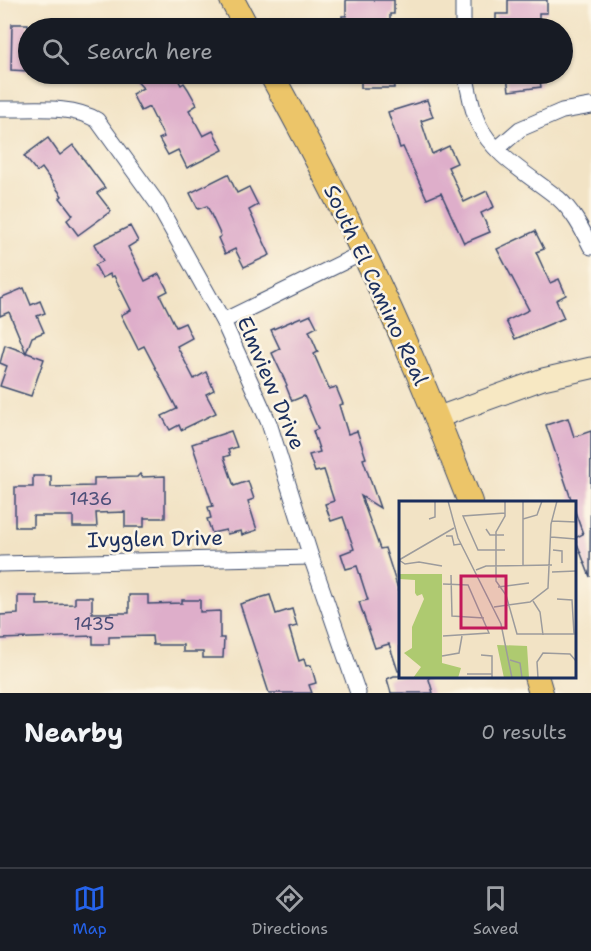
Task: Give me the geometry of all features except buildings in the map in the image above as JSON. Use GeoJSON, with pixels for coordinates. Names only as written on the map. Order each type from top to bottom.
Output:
{"type":"FeatureCollection","features":[{"type":"Feature","properties":{"kind":"main road"},"geometry":{"type":"LineString","coordinates":[[232,0],[242,18]]}},
{"type":"Feature","properties":{"kind":"main road","name":"South El Camino Real"},"geometry":{"type":"LineString","coordinates":[[276,84],[364,252],[413,360],[470,501]]}},
{"type":"Feature","properties":{"kind":"main road"},"geometry":{"type":"LineString","coordinates":[[537,678],[541,693]]}},
{"type":"Feature","properties":{"kind":"street"},"geometry":{"type":"LineString","coordinates":[[463,0],[463,18]]}},
{"type":"Feature","properties":{"kind":"street"},"geometry":{"type":"LineString","coordinates":[[468,84],[478,123],[496,149],[523,174],[559,198],[573,214],[591,247]]}},
{"type":"Feature","properties":{"kind":"street"},"geometry":{"type":"LineString","coordinates":[[496,149],[520,129],[562,111],[591,106]]}},
{"type":"Feature","properties":{"kind":"street","name":"Elmview Drive"},"geometry":{"type":"LineString","coordinates":[[0,109],[69,110],[97,120],[158,203],[223,321],[269,423],[311,557],[358,693]]}},
{"type":"Feature","properties":{"kind":"street"},"geometry":{"type":"LineString","coordinates":[[223,321],[364,252]]}},
{"type":"Feature","properties":{"kind":"street"},"geometry":{"type":"LineString","coordinates":[[436,418],[543,379],[591,368]]}},
{"type":"Feature","properties":{"kind":"street","name":"Ivyglen Drive"},"geometry":{"type":"LineString","coordinates":[[0,564],[311,557]]}}]}
